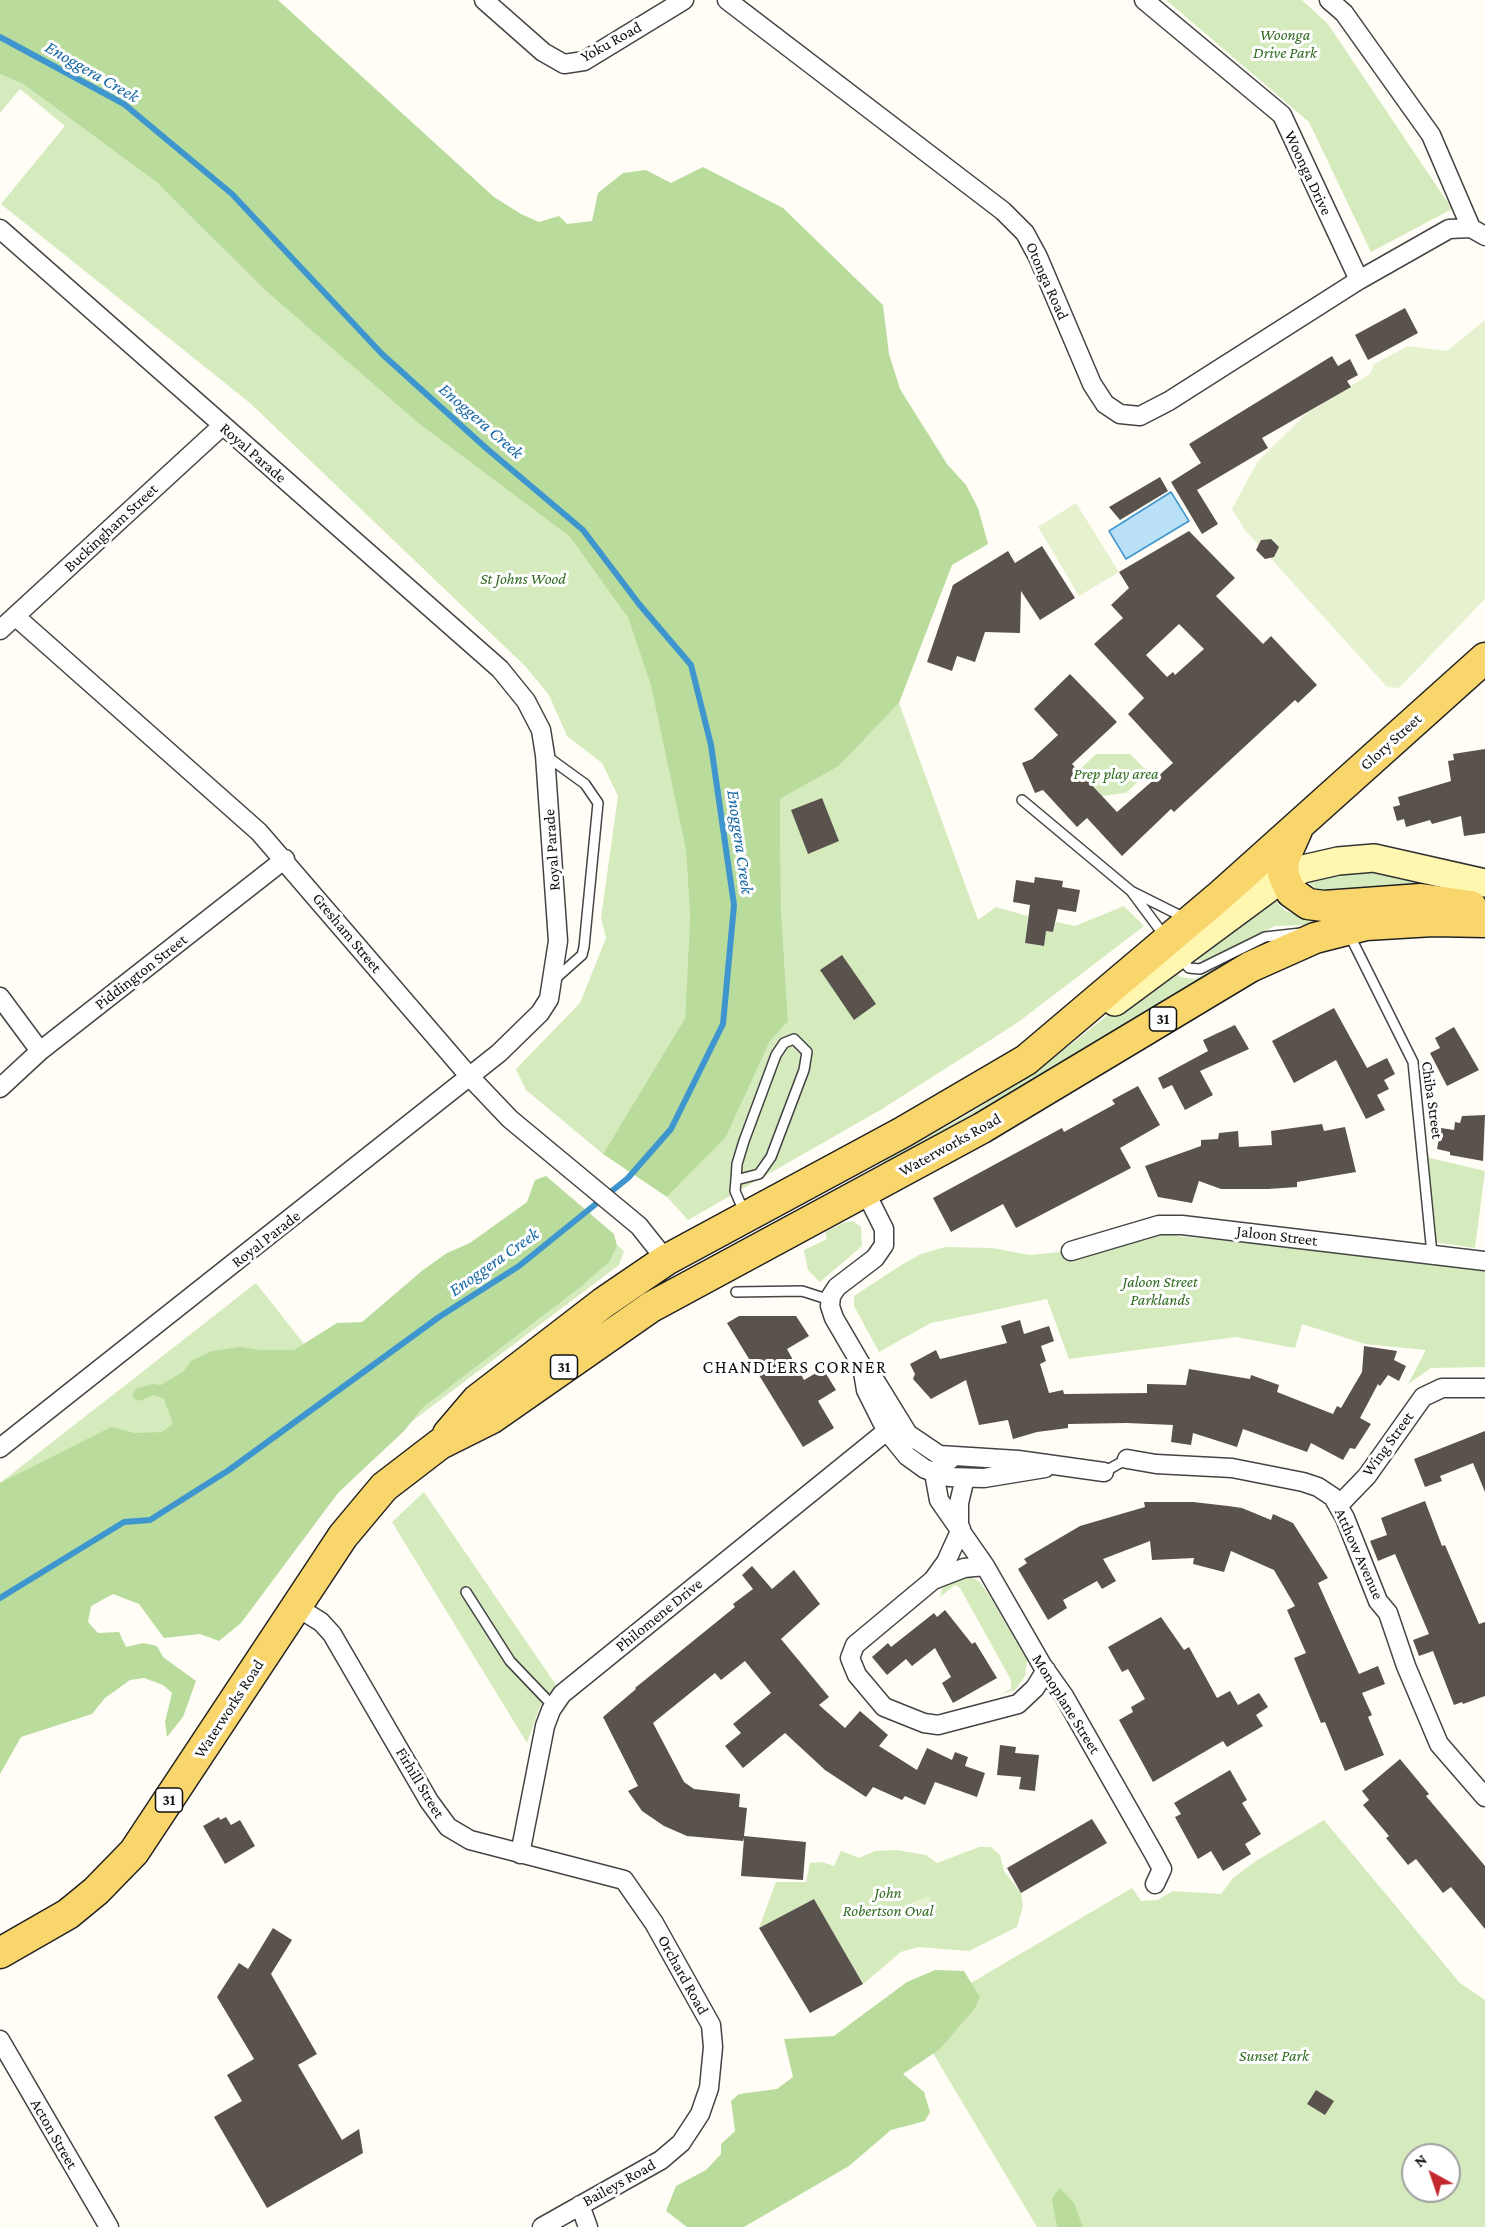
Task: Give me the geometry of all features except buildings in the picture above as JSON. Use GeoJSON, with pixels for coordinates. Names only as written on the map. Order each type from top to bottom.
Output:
{"type":"FeatureCollection","features":[{"type":"Feature","properties":{"kind":"main road","name":"Glory Street"},"geometry":{"type":"LineString","coordinates":[[1298,826],[1485,658]]}},
{"type":"Feature","properties":{"kind":"main road"},"geometry":{"type":"LineString","coordinates":[[1298,826],[1284,859],[1284,878],[1293,894],[1312,905],[1421,899],[1462,903],[1485,911]]}},
{"type":"Feature","properties":{"kind":"main road","name":"Waterworks Road"},"geometry":{"type":"LineString","coordinates":[[1172,948],[1193,919],[1298,826]]}},
{"type":"Feature","properties":{"kind":"main road","name":"Waterworks Road"},"geometry":{"type":"LineString","coordinates":[[440,1444],[477,1400],[589,1314],[666,1260],[849,1162],[1026,1060],[1172,948],[1284,878],[1326,863],[1374,858],[1485,883]]}},
{"type":"Feature","properties":{"kind":"main road","name":"Waterworks Road"},"geometry":{"type":"LineString","coordinates":[[0,1953],[68,1914],[96,1891],[134,1852],[343,1536],[370,1501],[400,1474],[440,1444],[492,1418],[651,1307],[982,1128],[1250,967],[1337,931],[1384,923],[1485,921]]}},
{"type":"Feature","properties":{"kind":"main road"},"geometry":{"type":"LineString","coordinates":[[849,1162],[865,1191]]}},
{"type":"Feature","properties":{"kind":"main road"},"geometry":{"type":"LineString","coordinates":[[666,1260],[687,1286]]}},
{"type":"Feature","properties":{"kind":"street","name":"Yoku Road"},"geometry":{"type":"LineString","coordinates":[[484,0],[543,52],[564,64],[584,61],[684,0]]}},
{"type":"Feature","properties":{"kind":"street","name":"Otonga Road"},"geometry":{"type":"LineString","coordinates":[[727,0],[1003,211],[1025,234],[1038,257],[1092,384],[1105,404],[1120,414],[1140,416],[1169,401],[1359,280]]}},
{"type":"Feature","properties":{"kind":"street","name":"Woonga Drive"},"geometry":{"type":"LineString","coordinates":[[1144,0],[1282,115],[1359,280]]}},
{"type":"Feature","properties":{"kind":"street"},"geometry":{"type":"LineString","coordinates":[[1329,0],[1344,13],[1431,135],[1478,232]]}},
{"type":"Feature","properties":{"kind":"street"},"geometry":{"type":"LineString","coordinates":[[1359,280],[1449,228],[1478,232]]}},
{"type":"Feature","properties":{"kind":"street","name":"Royal Parade"},"geometry":{"type":"LineString","coordinates":[[0,1448],[470,1077],[540,1013],[549,999],[558,941],[545,755],[541,730],[535,715],[500,669],[2,235]]}},
{"type":"Feature","properties":{"kind":"street","name":"Buckingham Street"},"geometry":{"type":"LineString","coordinates":[[0,630],[222,426]]}},
{"type":"Feature","properties":{"kind":"street","name":"Gresham Street"},"geometry":{"type":"LineString","coordinates":[[15,616],[259,832],[285,859],[470,1077],[510,1119],[632,1220],[666,1260]]}},
{"type":"Feature","properties":{"kind":"street","name":"Piddington Street"},"geometry":{"type":"LineString","coordinates":[[0,1088],[40,1051],[285,859]]}},
{"type":"Feature","properties":{"kind":"street"},"geometry":{"type":"LineString","coordinates":[[0,998],[40,1051]]}},
{"type":"Feature","properties":{"kind":"street"},"geometry":{"type":"LineString","coordinates":[[865,1191],[884,1229],[884,1245],[875,1258],[837,1287],[830,1300],[832,1315],[862,1366],[866,1390],[892,1425],[907,1456],[934,1473],[965,1478]]}},
{"type":"Feature","properties":{"kind":"street","name":"Jaloon Street"},"geometry":{"type":"LineString","coordinates":[[1071,1251],[1159,1225],[1182,1225],[1485,1261]]}},
{"type":"Feature","properties":{"kind":"street","name":"Wing Street"},"geometry":{"type":"LineString","coordinates":[[1338,1506],[1367,1476],[1423,1397],[1442,1388],[1485,1388]]}},
{"type":"Feature","properties":{"kind":"street"},"geometry":{"type":"LineString","coordinates":[[892,1425],[929,1450],[952,1457],[965,1478],[959,1503],[960,1528],[946,1562],[933,1580],[860,1639],[851,1651],[850,1660],[857,1675],[879,1704],[926,1724],[946,1724],[1018,1704],[1035,1688],[1046,1670]]}},
{"type":"Feature","properties":{"kind":"street","name":"Philomene Drive"},"geometry":{"type":"LineString","coordinates":[[520,1854],[545,1726],[554,1706],[568,1690],[892,1425]]}},
{"type":"Feature","properties":{"kind":"street"},"geometry":{"type":"LineString","coordinates":[[934,1473],[952,1457]]}},
{"type":"Feature","properties":{"kind":"street","name":"Atthow Avenue"},"geometry":{"type":"LineString","coordinates":[[952,1457],[1011,1459],[1104,1472]]}},
{"type":"Feature","properties":{"kind":"street","name":"Atthow Avenue"},"geometry":{"type":"LineString","coordinates":[[1127,1459],[1156,1464],[1232,1468],[1303,1482],[1318,1487],[1333,1497],[1378,1601],[1388,1613],[1406,1666],[1439,1744],[1485,1797]]}},
{"type":"Feature","properties":{"kind":"street","name":"Atthow Avenue"},"geometry":{"type":"LineString","coordinates":[[965,1478],[991,1478],[1057,1466]]}},
{"type":"Feature","properties":{"kind":"street","name":"Monoplane Street"},"geometry":{"type":"LineString","coordinates":[[934,1473],[939,1500],[985,1566],[1046,1670],[1064,1696],[1154,1854],[1162,1869],[1155,1884]]}},
{"type":"Feature","properties":{"kind":"street"},"geometry":{"type":"LineString","coordinates":[[933,1580],[964,1568],[985,1566]]}},
{"type":"Feature","properties":{"kind":"street","name":"Firhill Street"},"geometry":{"type":"LineString","coordinates":[[297,1607],[321,1622],[340,1646],[429,1801],[448,1827],[462,1837],[520,1854],[619,1877],[630,1886],[654,1923]]}},
{"type":"Feature","properties":{"kind":"street","name":"Orchard Road"},"geometry":{"type":"LineString","coordinates":[[654,1923],[700,2004],[712,2033],[713,2064],[709,2088],[690,2132]]}},
{"type":"Feature","properties":{"kind":"street","name":"Acton Street"},"geometry":{"type":"LineString","coordinates":[[0,2040],[109,2227]]}},
{"type":"Feature","properties":{"kind":"street","name":"Baileys Road"},"geometry":{"type":"LineString","coordinates":[[542,2227],[668,2155],[690,2132]]}},
{"type":"Feature","properties":{"kind":"street"},"geometry":{"type":"LineString","coordinates":[[580,2205],[588,2227]]}},
{"type":"Feature","properties":{"kind":"lane"},"geometry":{"type":"LineString","coordinates":[[545,755],[585,784],[598,803],[583,951],[552,981]]}},
{"type":"Feature","properties":{"kind":"lane"},"geometry":{"type":"LineString","coordinates":[[1022,801],[1131,891],[1177,915],[1193,919]]}},
{"type":"Feature","properties":{"kind":"lane"},"geometry":{"type":"LineString","coordinates":[[1131,891],[1187,967],[1197,970],[1270,935],[1337,931]]}},
{"type":"Feature","properties":{"kind":"lane","name":"Chiba Street"},"geometry":{"type":"LineString","coordinates":[[1337,931],[1413,1062],[1432,1254]]}},
{"type":"Feature","properties":{"kind":"lane"},"geometry":{"type":"LineString","coordinates":[[736,1180],[759,1174],[771,1157],[804,1070],[807,1052],[794,1039],[784,1043],[776,1055],[744,1141],[736,1180],[737,1199],[747,1217]]}},
{"type":"Feature","properties":{"kind":"lane"},"geometry":{"type":"LineString","coordinates":[[736,1292],[802,1291],[830,1300]]}},
{"type":"Feature","properties":{"kind":"lane","name":"Atthow Avenue"},"geometry":{"type":"LineString","coordinates":[[1104,1472],[1127,1459]]}},
{"type":"Feature","properties":{"kind":"lane"},"geometry":{"type":"LineString","coordinates":[[466,1592],[510,1661],[554,1706]]}},
{"type":"Feature","properties":{"kind":"green space"},"geometry":{"type":"Polygon","coordinates":[[[0,0],[278,0],[494,197],[521,214],[539,222],[559,216],[567,224],[592,221],[598,193],[623,173],[646,170],[671,183],[703,167],[783,208],[883,305],[889,354],[900,389],[947,464],[966,485],[978,508],[988,544],[952,565],[899,703],[839,766],[780,799],[781,908],[788,1021],[770,1041],[726,1137],[667,1197],[603,1154],[685,1018],[690,916],[686,851],[651,686],[628,618],[570,537],[418,423],[266,291],[155,181],[23,84],[0,74],[0,0]]]}},
{"type":"Feature","properties":{"kind":"green space","name":"Woonga Drive Park"},"geometry":{"type":"Polygon","coordinates":[[[1166,0],[1302,0],[1328,24],[1452,209],[1371,252],[1309,122],[1166,0]]]}},
{"type":"Feature","properties":{"kind":"green space","name":"St Johns Wood"},"geometry":{"type":"Polygon","coordinates":[[[0,74],[23,84],[155,181],[266,291],[418,423],[570,537],[628,618],[651,686],[686,851],[690,916],[685,1018],[603,1154],[526,1090],[516,1069],[580,1003],[606,938],[601,918],[618,796],[602,763],[567,736],[549,695],[525,666],[250,403],[1,204],[65,126],[20,89],[0,113],[0,74]]]}},
{"type":"Feature","properties":{"kind":"green space"},"geometry":{"type":"Polygon","coordinates":[[[1485,320],[1485,599],[1399,688],[1387,687],[1245,530],[1232,509],[1258,461],[1306,414],[1370,374],[1374,364],[1408,346],[1447,351],[1485,320]]]}},
{"type":"Feature","properties":{"kind":"green space"},"geometry":{"type":"Polygon","coordinates":[[[1076,503],[1119,572],[1079,596],[1038,527],[1076,503]]]}},
{"type":"Feature","properties":{"kind":"green space"},"geometry":{"type":"Polygon","coordinates":[[[899,703],[978,920],[996,907],[1028,916],[1025,943],[1043,946],[1046,931],[1053,932],[1056,922],[1075,926],[1124,906],[1144,926],[1017,1023],[882,1109],[688,1220],[667,1197],[726,1137],[770,1041],[788,1020],[781,908],[780,799],[839,766],[899,703]]]}},
{"type":"Feature","properties":{"kind":"green space","name":"Prep play area"},"geometry":{"type":"Polygon","coordinates":[[[1096,754],[1130,754],[1148,772],[1126,793],[1102,796],[1078,771],[1096,754]]]}},
{"type":"Feature","properties":{"kind":"green space"},"geometry":{"type":"Polygon","coordinates":[[[1367,869],[1485,894],[1485,899],[1464,894],[1323,893],[1315,889],[1306,878],[1367,869]]]}},
{"type":"Feature","properties":{"kind":"green space"},"geometry":{"type":"Polygon","coordinates":[[[1271,896],[1284,910],[1301,917],[1317,919],[1344,915],[1313,925],[1275,926],[1204,961],[1192,959],[1271,896]]]}},
{"type":"Feature","properties":{"kind":"green space"},"geometry":{"type":"Polygon","coordinates":[[[1259,945],[1058,1071],[872,1174],[884,1161],[974,1111],[1055,1057],[1147,984],[1176,973],[1181,977],[1195,979],[1259,945]]]}},
{"type":"Feature","properties":{"kind":"green space"},"geometry":{"type":"Polygon","coordinates":[[[1426,1157],[1485,1171],[1475,1248],[1433,1242],[1426,1157]]]}},
{"type":"Feature","properties":{"kind":"green space"},"geometry":{"type":"Polygon","coordinates":[[[546,1176],[614,1234],[617,1246],[609,1262],[579,1288],[422,1408],[405,1430],[338,1493],[241,1623],[219,1641],[200,1634],[164,1638],[139,1604],[113,1594],[91,1606],[88,1622],[98,1633],[119,1632],[126,1647],[143,1643],[157,1646],[163,1657],[196,1681],[183,1717],[167,1737],[165,1722],[172,1693],[163,1685],[144,1678],[130,1680],[105,1698],[92,1714],[21,1737],[0,1774],[0,1483],[111,1427],[135,1433],[162,1432],[173,1424],[164,1399],[154,1395],[139,1401],[132,1397],[135,1389],[152,1384],[161,1385],[184,1371],[191,1361],[212,1351],[240,1347],[260,1350],[294,1350],[337,1323],[362,1322],[423,1270],[447,1253],[470,1243],[527,1202],[535,1180],[546,1176]]]}},
{"type":"Feature","properties":{"kind":"green space"},"geometry":{"type":"Polygon","coordinates":[[[853,1221],[861,1227],[862,1246],[820,1282],[808,1270],[804,1250],[827,1239],[825,1232],[853,1221]]]}},
{"type":"Feature","properties":{"kind":"green space","name":"Jaloon Street Parklands"},"geometry":{"type":"Polygon","coordinates":[[[1157,1234],[1485,1266],[1485,1367],[1431,1368],[1408,1384],[1426,1350],[1365,1344],[1302,1324],[1295,1348],[1236,1337],[1069,1359],[1047,1299],[931,1323],[879,1352],[854,1306],[854,1296],[903,1264],[921,1254],[945,1247],[992,1248],[1030,1255],[1071,1251],[1157,1234]]]}},
{"type":"Feature","properties":{"kind":"green space"},"geometry":{"type":"Polygon","coordinates":[[[611,1240],[624,1251],[619,1265],[407,1425],[397,1362],[611,1240]]]}},
{"type":"Feature","properties":{"kind":"green space"},"geometry":{"type":"Polygon","coordinates":[[[256,1283],[326,1372],[233,1437],[0,1483],[256,1283]]]}},
{"type":"Feature","properties":{"kind":"green space"},"geometry":{"type":"Polygon","coordinates":[[[424,1492],[556,1685],[540,1706],[527,1743],[392,1522],[424,1492]]]}},
{"type":"Feature","properties":{"kind":"green space"},"geometry":{"type":"Polygon","coordinates":[[[969,1576],[980,1582],[1027,1660],[1025,1676],[1015,1690],[1000,1695],[1011,1689],[1011,1680],[960,1588],[955,1585],[940,1597],[944,1583],[969,1576]]]}},
{"type":"Feature","properties":{"kind":"green space","name":"Sunset Park"},"geometry":{"type":"Polygon","coordinates":[[[1324,1820],[1460,1983],[1485,2000],[1485,2227],[1037,2227],[928,2045],[971,1983],[1132,1888],[1141,1901],[1157,1900],[1173,1891],[1221,1894],[1233,1878],[1256,1861],[1324,1820]]]}},
{"type":"Feature","properties":{"kind":"green space","name":"John Robertson Oval"},"geometry":{"type":"Polygon","coordinates":[[[979,1847],[991,1847],[1000,1855],[1004,1871],[1021,1893],[1023,1906],[1017,1927],[969,1951],[918,1947],[901,1952],[863,1984],[814,1899],[759,1928],[776,1882],[806,1882],[810,1863],[822,1862],[834,1866],[841,1851],[859,1858],[875,1851],[897,1850],[926,1855],[937,1863],[979,1847]]]}},
{"type":"Feature","properties":{"kind":"green space"},"geometry":{"type":"Polygon","coordinates":[[[929,1896],[931,1903],[885,1921],[883,1914],[929,1896]]]}},
{"type":"Feature","properties":{"kind":"green space"},"geometry":{"type":"Polygon","coordinates":[[[935,1970],[964,1971],[980,1997],[975,2008],[940,2049],[903,2074],[924,2092],[930,2112],[925,2121],[891,2130],[849,2166],[744,2227],[687,2227],[666,2211],[676,2186],[706,2170],[721,2154],[721,2144],[735,2131],[731,2101],[739,2094],[777,2089],[793,2077],[784,2039],[834,2036],[907,1982],[935,1970]]]}},
{"type":"Feature","properties":{"kind":"green space"},"geometry":{"type":"Polygon","coordinates":[[[1060,2188],[1074,2203],[1083,2227],[1057,2227],[1052,2199],[1060,2188]]]}},
{"type":"Feature","properties":{"kind":"water"},"geometry":{"type":"Polygon","coordinates":[[[1171,492],[1189,521],[1126,559],[1109,531],[1171,492]]]}},
{"type":"Feature","properties":{"kind":"waterway","name":"Enoggera Creek"},"geometry":{"type":"LineString","coordinates":[[0,37],[124,104],[232,194],[382,354],[486,448],[583,530],[639,604],[691,665],[711,745],[734,905],[723,1024],[671,1129],[628,1178],[519,1266],[439,1317],[229,1470],[150,1520],[124,1522],[0,1598]]}},
{"type":"Feature","properties":{"kind":"district","name":"CHANDLERS CORNER"},"geometry":{"type":"Point","coordinates":[795,1367]}}]}
